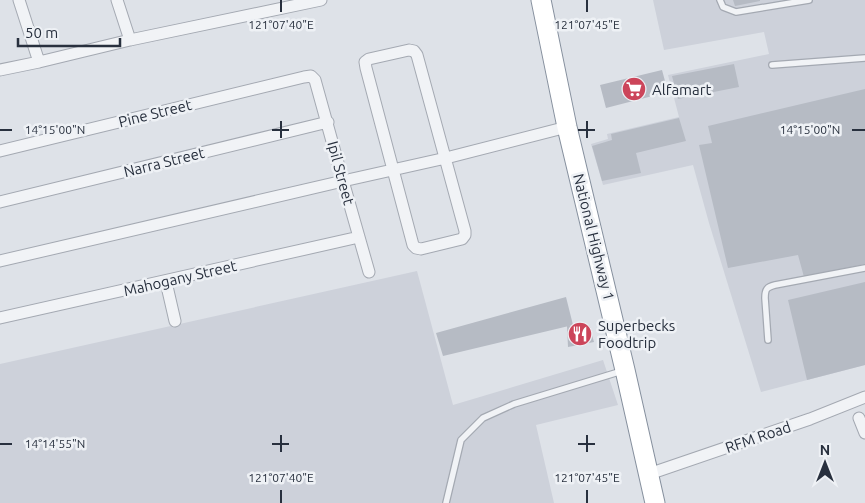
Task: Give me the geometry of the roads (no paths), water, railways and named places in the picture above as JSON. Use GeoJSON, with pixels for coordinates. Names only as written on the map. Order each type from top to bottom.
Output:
{"type":"FeatureCollection","features":[{"type":"Feature","properties":{"kind":"highway","name":"National Highway 1"},"geometry":{"type":"LineString","coordinates":[[541,0],[567,126],[626,370],[655,503]]}},
{"type":"Feature","properties":{"kind":"street"},"geometry":{"type":"LineString","coordinates":[[19,0],[39,62]]}},
{"type":"Feature","properties":{"kind":"street"},"geometry":{"type":"LineString","coordinates":[[117,0],[130,40]]}},
{"type":"Feature","properties":{"kind":"street"},"geometry":{"type":"LineString","coordinates":[[0,70],[130,40],[321,0]]}},
{"type":"Feature","properties":{"kind":"street"},"geometry":{"type":"LineString","coordinates":[[409,50],[414,51],[417,55],[446,158],[466,231],[465,235],[462,239],[421,249],[416,248],[366,68],[366,62],[369,59],[409,50]]}},
{"type":"Feature","properties":{"kind":"street","name":"Ipil Street"},"geometry":{"type":"LineString","coordinates":[[311,76],[315,80],[328,122],[342,181],[369,272]]}},
{"type":"Feature","properties":{"kind":"street","name":"Pine Street"},"geometry":{"type":"LineString","coordinates":[[0,151],[311,76]]}},
{"type":"Feature","properties":{"kind":"street","name":"Narra Street"},"geometry":{"type":"LineString","coordinates":[[0,202],[328,122]]}},
{"type":"Feature","properties":{"kind":"street"},"geometry":{"type":"LineString","coordinates":[[0,261],[446,158],[567,126]]}},
{"type":"Feature","properties":{"kind":"street","name":"Mahogany Street"},"geometry":{"type":"LineString","coordinates":[[0,318],[359,238]]}},
{"type":"Feature","properties":{"kind":"street"},"geometry":{"type":"LineString","coordinates":[[166,282],[175,321]]}},
{"type":"Feature","properties":{"kind":"street","name":"RFM Road"},"geometry":{"type":"LineString","coordinates":[[649,474],[810,419],[865,397]]}},
{"type":"Feature","properties":{"kind":"street"},"geometry":{"type":"LineString","coordinates":[[859,418],[865,433]]}},
{"type":"Feature","properties":{"kind":"lane"},"geometry":{"type":"LineString","coordinates":[[720,0],[723,7],[736,12],[808,0]]}},
{"type":"Feature","properties":{"kind":"lane"},"geometry":{"type":"LineString","coordinates":[[772,65],[865,58]]}},
{"type":"Feature","properties":{"kind":"lane"},"geometry":{"type":"LineString","coordinates":[[768,340],[765,298],[767,288],[865,268]]}},
{"type":"Feature","properties":{"kind":"lane"},"geometry":{"type":"LineString","coordinates":[[446,503],[461,440],[483,418],[514,404],[626,370]]}},
{"type":"Feature","properties":{"kind":"place","name":"Alfamart"},"geometry":{"type":"Point","coordinates":[634,89]}},
{"type":"Feature","properties":{"kind":"place","name":"Superbecks Foodtrip"},"geometry":{"type":"Point","coordinates":[580,334]}}]}
